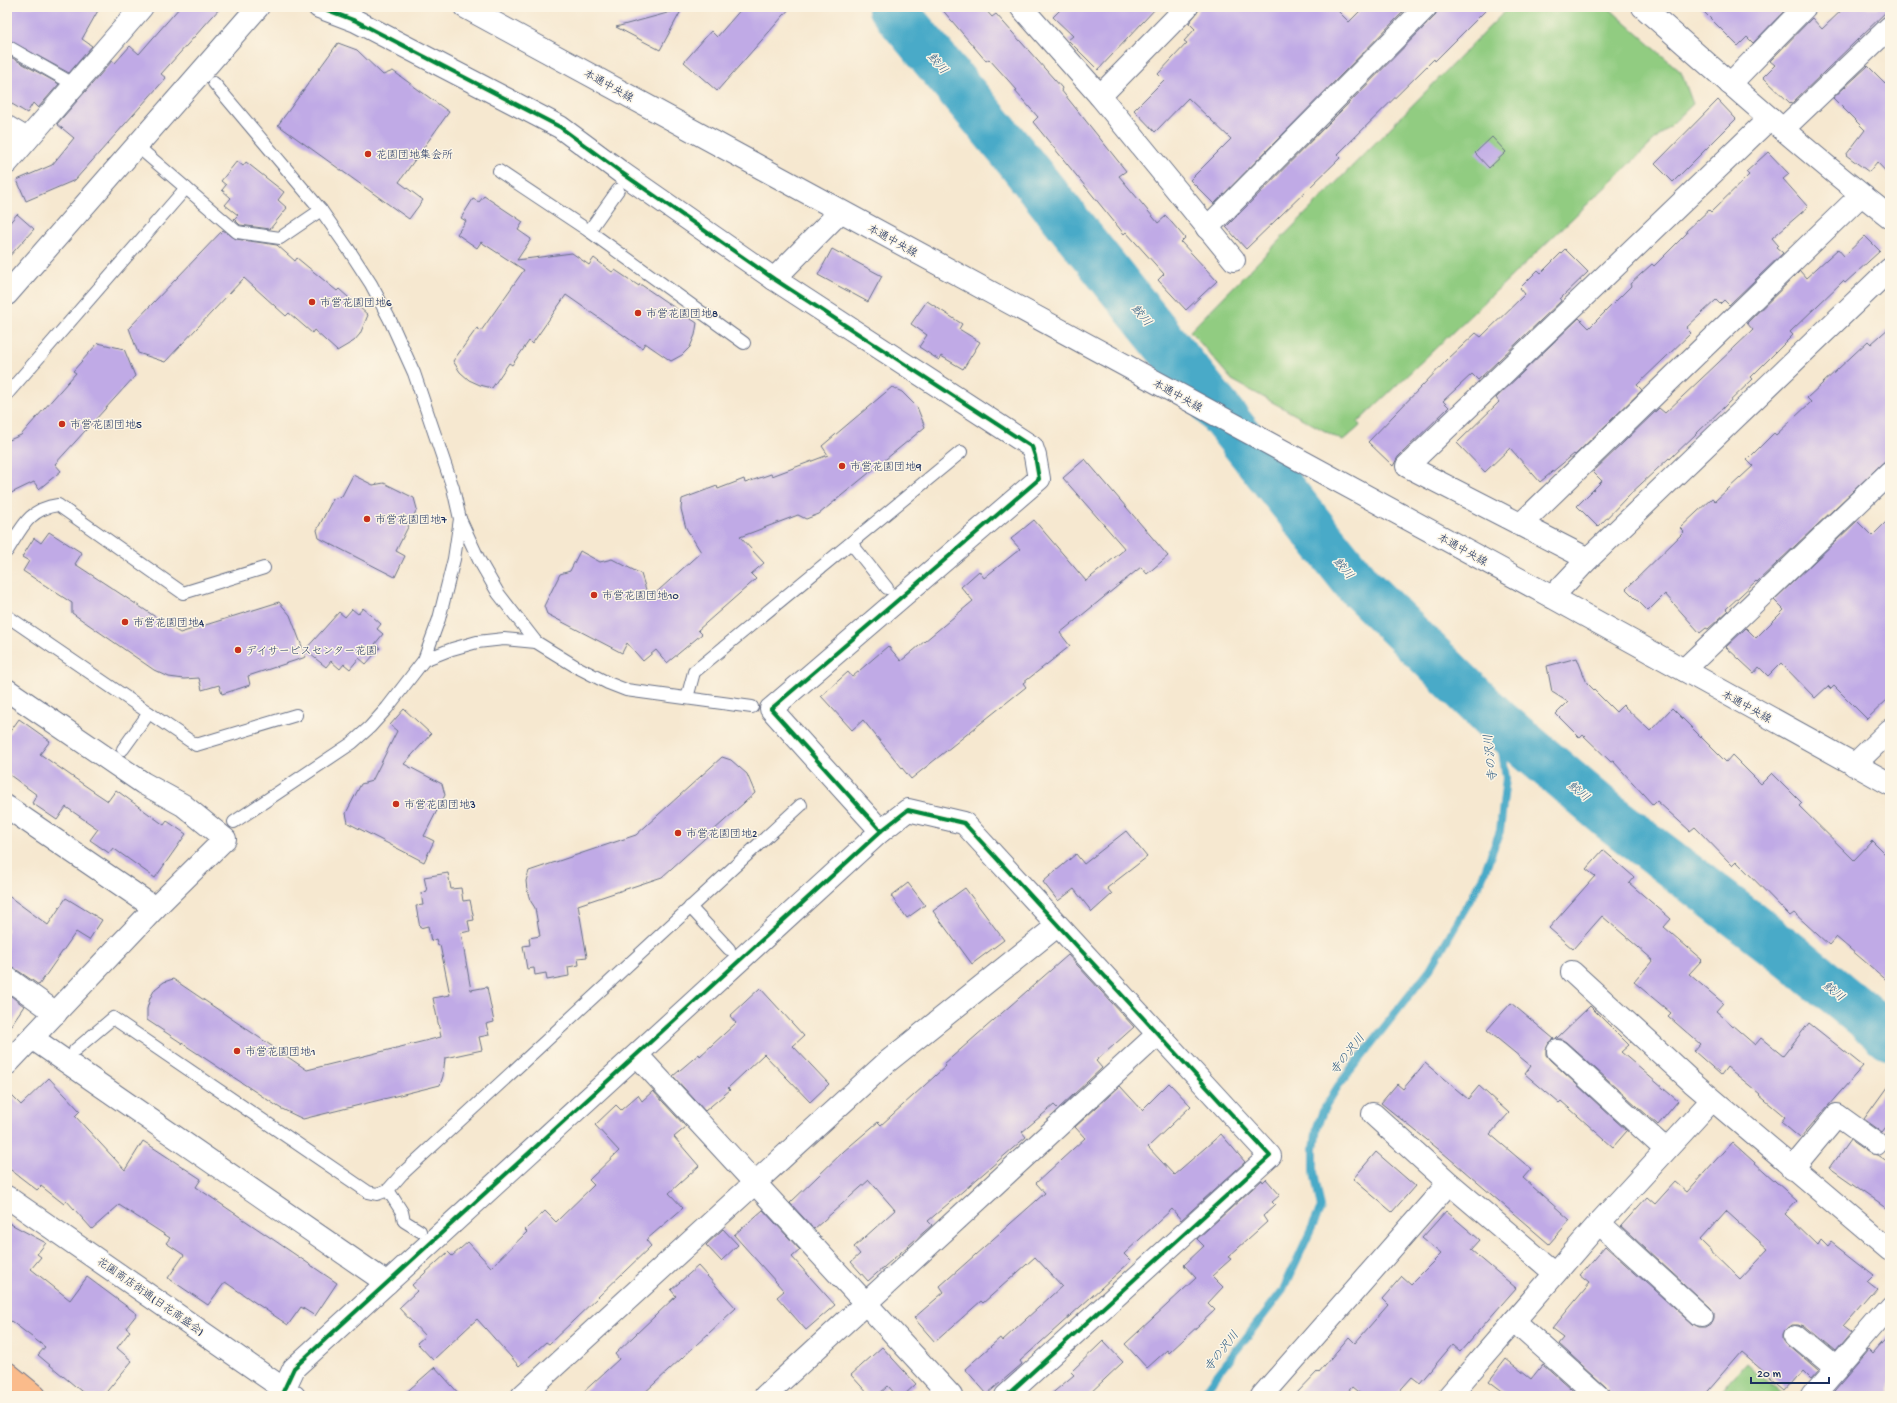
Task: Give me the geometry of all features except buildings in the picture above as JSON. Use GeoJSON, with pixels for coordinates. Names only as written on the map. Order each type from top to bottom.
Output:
{"type":"FeatureCollection","features":[{"type":"Feature","properties":{"kind":"main road"},"geometry":{"type":"LineString","coordinates":[[7,1373],[35,1396]]}},
{"type":"Feature","properties":{"kind":"street"},"geometry":{"type":"LineString","coordinates":[[7,163],[142,7]]}},
{"type":"Feature","properties":{"kind":"street"},"geometry":{"type":"LineString","coordinates":[[7,294],[258,7]]}},
{"type":"Feature","properties":{"kind":"street"},"geometry":{"type":"LineString","coordinates":[[319,7],[356,21],[560,127],[622,173],[774,279],[1032,447],[1040,479],[771,709],[881,831]]}},
{"type":"Feature","properties":{"kind":"street","name":"本通中央線"},"geometry":{"type":"LineString","coordinates":[[465,7],[1552,598],[1890,784]]}},
{"type":"Feature","properties":{"kind":"street"},"geometry":{"type":"LineString","coordinates":[[1021,7],[1100,96],[1234,260]]}},
{"type":"Feature","properties":{"kind":"street"},"geometry":{"type":"LineString","coordinates":[[1100,96],[1186,7]]}},
{"type":"Feature","properties":{"kind":"street"},"geometry":{"type":"LineString","coordinates":[[1207,228],[1426,7]]}},
{"type":"Feature","properties":{"kind":"street"},"geometry":{"type":"LineString","coordinates":[[1643,7],[1730,84],[1861,195],[1889,215]]}},
{"type":"Feature","properties":{"kind":"street"},"geometry":{"type":"LineString","coordinates":[[1730,84],[1805,7]]}},
{"type":"Feature","properties":{"kind":"street"},"geometry":{"type":"LineString","coordinates":[[1588,560],[1407,466],[1777,123],[1890,27]]}},
{"type":"Feature","properties":{"kind":"street"},"geometry":{"type":"LineString","coordinates":[[7,127],[27,139]]}},
{"type":"Feature","properties":{"kind":"street"},"geometry":{"type":"LineString","coordinates":[[1520,525],[1861,195]]}},
{"type":"Feature","properties":{"kind":"street"},"geometry":{"type":"LineString","coordinates":[[774,279],[847,215]]}},
{"type":"Feature","properties":{"kind":"street"},"geometry":{"type":"LineString","coordinates":[[1552,598],[1588,560],[1890,269]]}},
{"type":"Feature","properties":{"kind":"street"},"geometry":{"type":"LineString","coordinates":[[1684,670],[1890,472]]}},
{"type":"Feature","properties":{"kind":"street"},"geometry":{"type":"LineString","coordinates":[[7,690],[144,783],[183,805],[225,839],[155,908],[7,1064]]}},
{"type":"Feature","properties":{"kind":"street"},"geometry":{"type":"LineString","coordinates":[[1854,765],[1890,730]]}},
{"type":"Feature","properties":{"kind":"street"},"geometry":{"type":"LineString","coordinates":[[7,807],[155,908]]}},
{"type":"Feature","properties":{"kind":"street"},"geometry":{"type":"LineString","coordinates":[[287,1393],[294,1368],[881,831],[908,810],[964,823],[1057,926],[1270,1156],[1006,1396]]}},
{"type":"Feature","properties":{"kind":"street"},"geometry":{"type":"LineString","coordinates":[[522,1396],[887,1062],[1057,926]]}},
{"type":"Feature","properties":{"kind":"street"},"geometry":{"type":"LineString","coordinates":[[1572,972],[1712,1100],[1792,1169],[1890,1250]]}},
{"type":"Feature","properties":{"kind":"street"},"geometry":{"type":"LineString","coordinates":[[7,978],[56,1013]]}},
{"type":"Feature","properties":{"kind":"street"},"geometry":{"type":"LineString","coordinates":[[765,1396],[1158,1034]]}},
{"type":"Feature","properties":{"kind":"street"},"geometry":{"type":"LineString","coordinates":[[32,1038],[387,1283]]}},
{"type":"Feature","properties":{"kind":"street"},"geometry":{"type":"LineString","coordinates":[[1558,1051],[1666,1149]]}},
{"type":"Feature","properties":{"kind":"street"},"geometry":{"type":"LineString","coordinates":[[637,1055],[864,1304],[951,1396]]}},
{"type":"Feature","properties":{"kind":"street"},"geometry":{"type":"LineString","coordinates":[[1448,1396],[1599,1223],[1712,1100]]}},
{"type":"Feature","properties":{"kind":"street"},"geometry":{"type":"LineString","coordinates":[[1373,1114],[1449,1183],[1555,1273]]}},
{"type":"Feature","properties":{"kind":"street"},"geometry":{"type":"LineString","coordinates":[[1792,1169],[1836,1115],[1876,1143]]}},
{"type":"Feature","properties":{"kind":"street"},"geometry":{"type":"LineString","coordinates":[[1262,1396],[1449,1183]]}},
{"type":"Feature","properties":{"kind":"street","name":"花園商店街通(日花商盛会)"},"geometry":{"type":"LineString","coordinates":[[7,1197],[287,1393]]}},
{"type":"Feature","properties":{"kind":"street"},"geometry":{"type":"LineString","coordinates":[[1599,1223],[1701,1316]]}},
{"type":"Feature","properties":{"kind":"street"},"geometry":{"type":"LineString","coordinates":[[1812,1396],[1890,1306]]}},
{"type":"Feature","properties":{"kind":"street"},"geometry":{"type":"LineString","coordinates":[[1514,1321],[1598,1396]]}},
{"type":"Feature","properties":{"kind":"street"},"geometry":{"type":"LineString","coordinates":[[1797,1336],[1836,1368]]}},
{"type":"Feature","properties":{"kind":"lane"},"geometry":{"type":"LineString","coordinates":[[7,46],[75,85]]}},
{"type":"Feature","properties":{"kind":"lane"},"geometry":{"type":"LineString","coordinates":[[214,84],[321,210],[354,257],[390,320],[414,373],[452,488],[460,519],[479,560],[498,594],[536,642],[575,666],[608,683],[626,690],[752,707]]}},
{"type":"Feature","properties":{"kind":"lane"},"geometry":{"type":"LineString","coordinates":[[136,146],[237,232],[280,238],[321,210]]}},
{"type":"Feature","properties":{"kind":"lane"},"geometry":{"type":"LineString","coordinates":[[498,171],[589,231],[744,343]]}},
{"type":"Feature","properties":{"kind":"lane"},"geometry":{"type":"LineString","coordinates":[[7,394],[186,188]]}},
{"type":"Feature","properties":{"kind":"lane"},"geometry":{"type":"LineString","coordinates":[[589,231],[618,190]]}},
{"type":"Feature","properties":{"kind":"lane"},"geometry":{"type":"LineString","coordinates":[[687,698],[694,672],[961,452]]}},
{"type":"Feature","properties":{"kind":"lane"},"geometry":{"type":"LineString","coordinates":[[7,551],[34,513],[44,507],[58,505],[183,593],[264,568]]}},
{"type":"Feature","properties":{"kind":"lane"},"geometry":{"type":"LineString","coordinates":[[234,822],[352,743],[370,727],[387,708],[424,660],[439,619],[454,559],[460,519]]}},
{"type":"Feature","properties":{"kind":"lane"},"geometry":{"type":"LineString","coordinates":[[852,543],[887,588]]}},
{"type":"Feature","properties":{"kind":"lane"},"geometry":{"type":"LineString","coordinates":[[7,616],[196,745],[296,715]]}},
{"type":"Feature","properties":{"kind":"lane"},"geometry":{"type":"LineString","coordinates":[[424,660],[452,649],[477,642],[504,639],[536,642]]}},
{"type":"Feature","properties":{"kind":"lane"},"geometry":{"type":"LineString","coordinates":[[123,749],[149,713]]}},
{"type":"Feature","properties":{"kind":"lane"},"geometry":{"type":"LineString","coordinates":[[75,1050],[113,1018],[368,1192],[377,1194],[388,1190],[402,1174],[801,805]]}},
{"type":"Feature","properties":{"kind":"lane"},"geometry":{"type":"LineString","coordinates":[[690,907],[729,949]]}},
{"type":"Feature","properties":{"kind":"lane"},"geometry":{"type":"LineString","coordinates":[[388,1190],[402,1212],[404,1220],[420,1231]]}},
{"type":"Feature","properties":{"kind":"green space"},"geometry":{"type":"Polygon","coordinates":[[[1509,7],[1605,7],[1610,9],[1681,72],[1693,104],[1358,422],[1360,426],[1343,441],[1232,380],[1190,331],[1509,7]]]}},
{"type":"Feature","properties":{"kind":"green space"},"geometry":{"type":"Polygon","coordinates":[[[1746,1363],[1784,1396],[1716,1396],[1746,1363]]]}},
{"type":"Feature","properties":{"kind":"waterway","name":"鮫川"},"geometry":{"type":"LineString","coordinates":[[891,7],[1012,152],[1358,585],[1498,722],[1610,817],[1786,952],[1890,1037]]}},
{"type":"Feature","properties":{"kind":"waterway","name":"寺の沢川"},"geometry":{"type":"LineString","coordinates":[[1201,1396],[1283,1290],[1321,1208],[1314,1172],[1314,1148],[1317,1127],[1323,1111],[1338,1086],[1430,969],[1481,881],[1500,831],[1506,778],[1498,722]]}},
{"type":"Feature","properties":{"kind":"cycle path"},"geometry":{"type":"LineString","coordinates":[[281,1396],[294,1368],[881,831],[771,709],[1039,479],[1032,447],[774,279],[622,173],[560,127],[356,21],[319,7]]}},
{"type":"Feature","properties":{"kind":"cycle path"},"geometry":{"type":"LineString","coordinates":[[881,831],[908,810],[964,823],[1270,1156],[1006,1396]]}},
{"type":"Feature","properties":{"kind":"place","name":"花園団地集会所"},"geometry":{"type":"Point","coordinates":[368,154]}},
{"type":"Feature","properties":{"kind":"place","name":"市営花園団地6"},"geometry":{"type":"Point","coordinates":[312,302]}},
{"type":"Feature","properties":{"kind":"place","name":"市営花園団地8"},"geometry":{"type":"Point","coordinates":[638,313]}},
{"type":"Feature","properties":{"kind":"place","name":"市営花園団地5"},"geometry":{"type":"Point","coordinates":[62,424]}},
{"type":"Feature","properties":{"kind":"place","name":"市営花園団地9"},"geometry":{"type":"Point","coordinates":[842,466]}},
{"type":"Feature","properties":{"kind":"place","name":"市営花園団地7"},"geometry":{"type":"Point","coordinates":[367,519]}},
{"type":"Feature","properties":{"kind":"place","name":"市営花園団地10"},"geometry":{"type":"Point","coordinates":[594,595]}},
{"type":"Feature","properties":{"kind":"place","name":"市営花園団地4"},"geometry":{"type":"Point","coordinates":[125,622]}},
{"type":"Feature","properties":{"kind":"place","name":"デイサービスセンター花園"},"geometry":{"type":"Point","coordinates":[238,650]}},
{"type":"Feature","properties":{"kind":"place","name":"市営花園団地3"},"geometry":{"type":"Point","coordinates":[396,804]}},
{"type":"Feature","properties":{"kind":"place","name":"市営花園団地2"},"geometry":{"type":"Point","coordinates":[678,833]}},
{"type":"Feature","properties":{"kind":"place","name":"市営花園団地1"},"geometry":{"type":"Point","coordinates":[237,1051]}}]}
